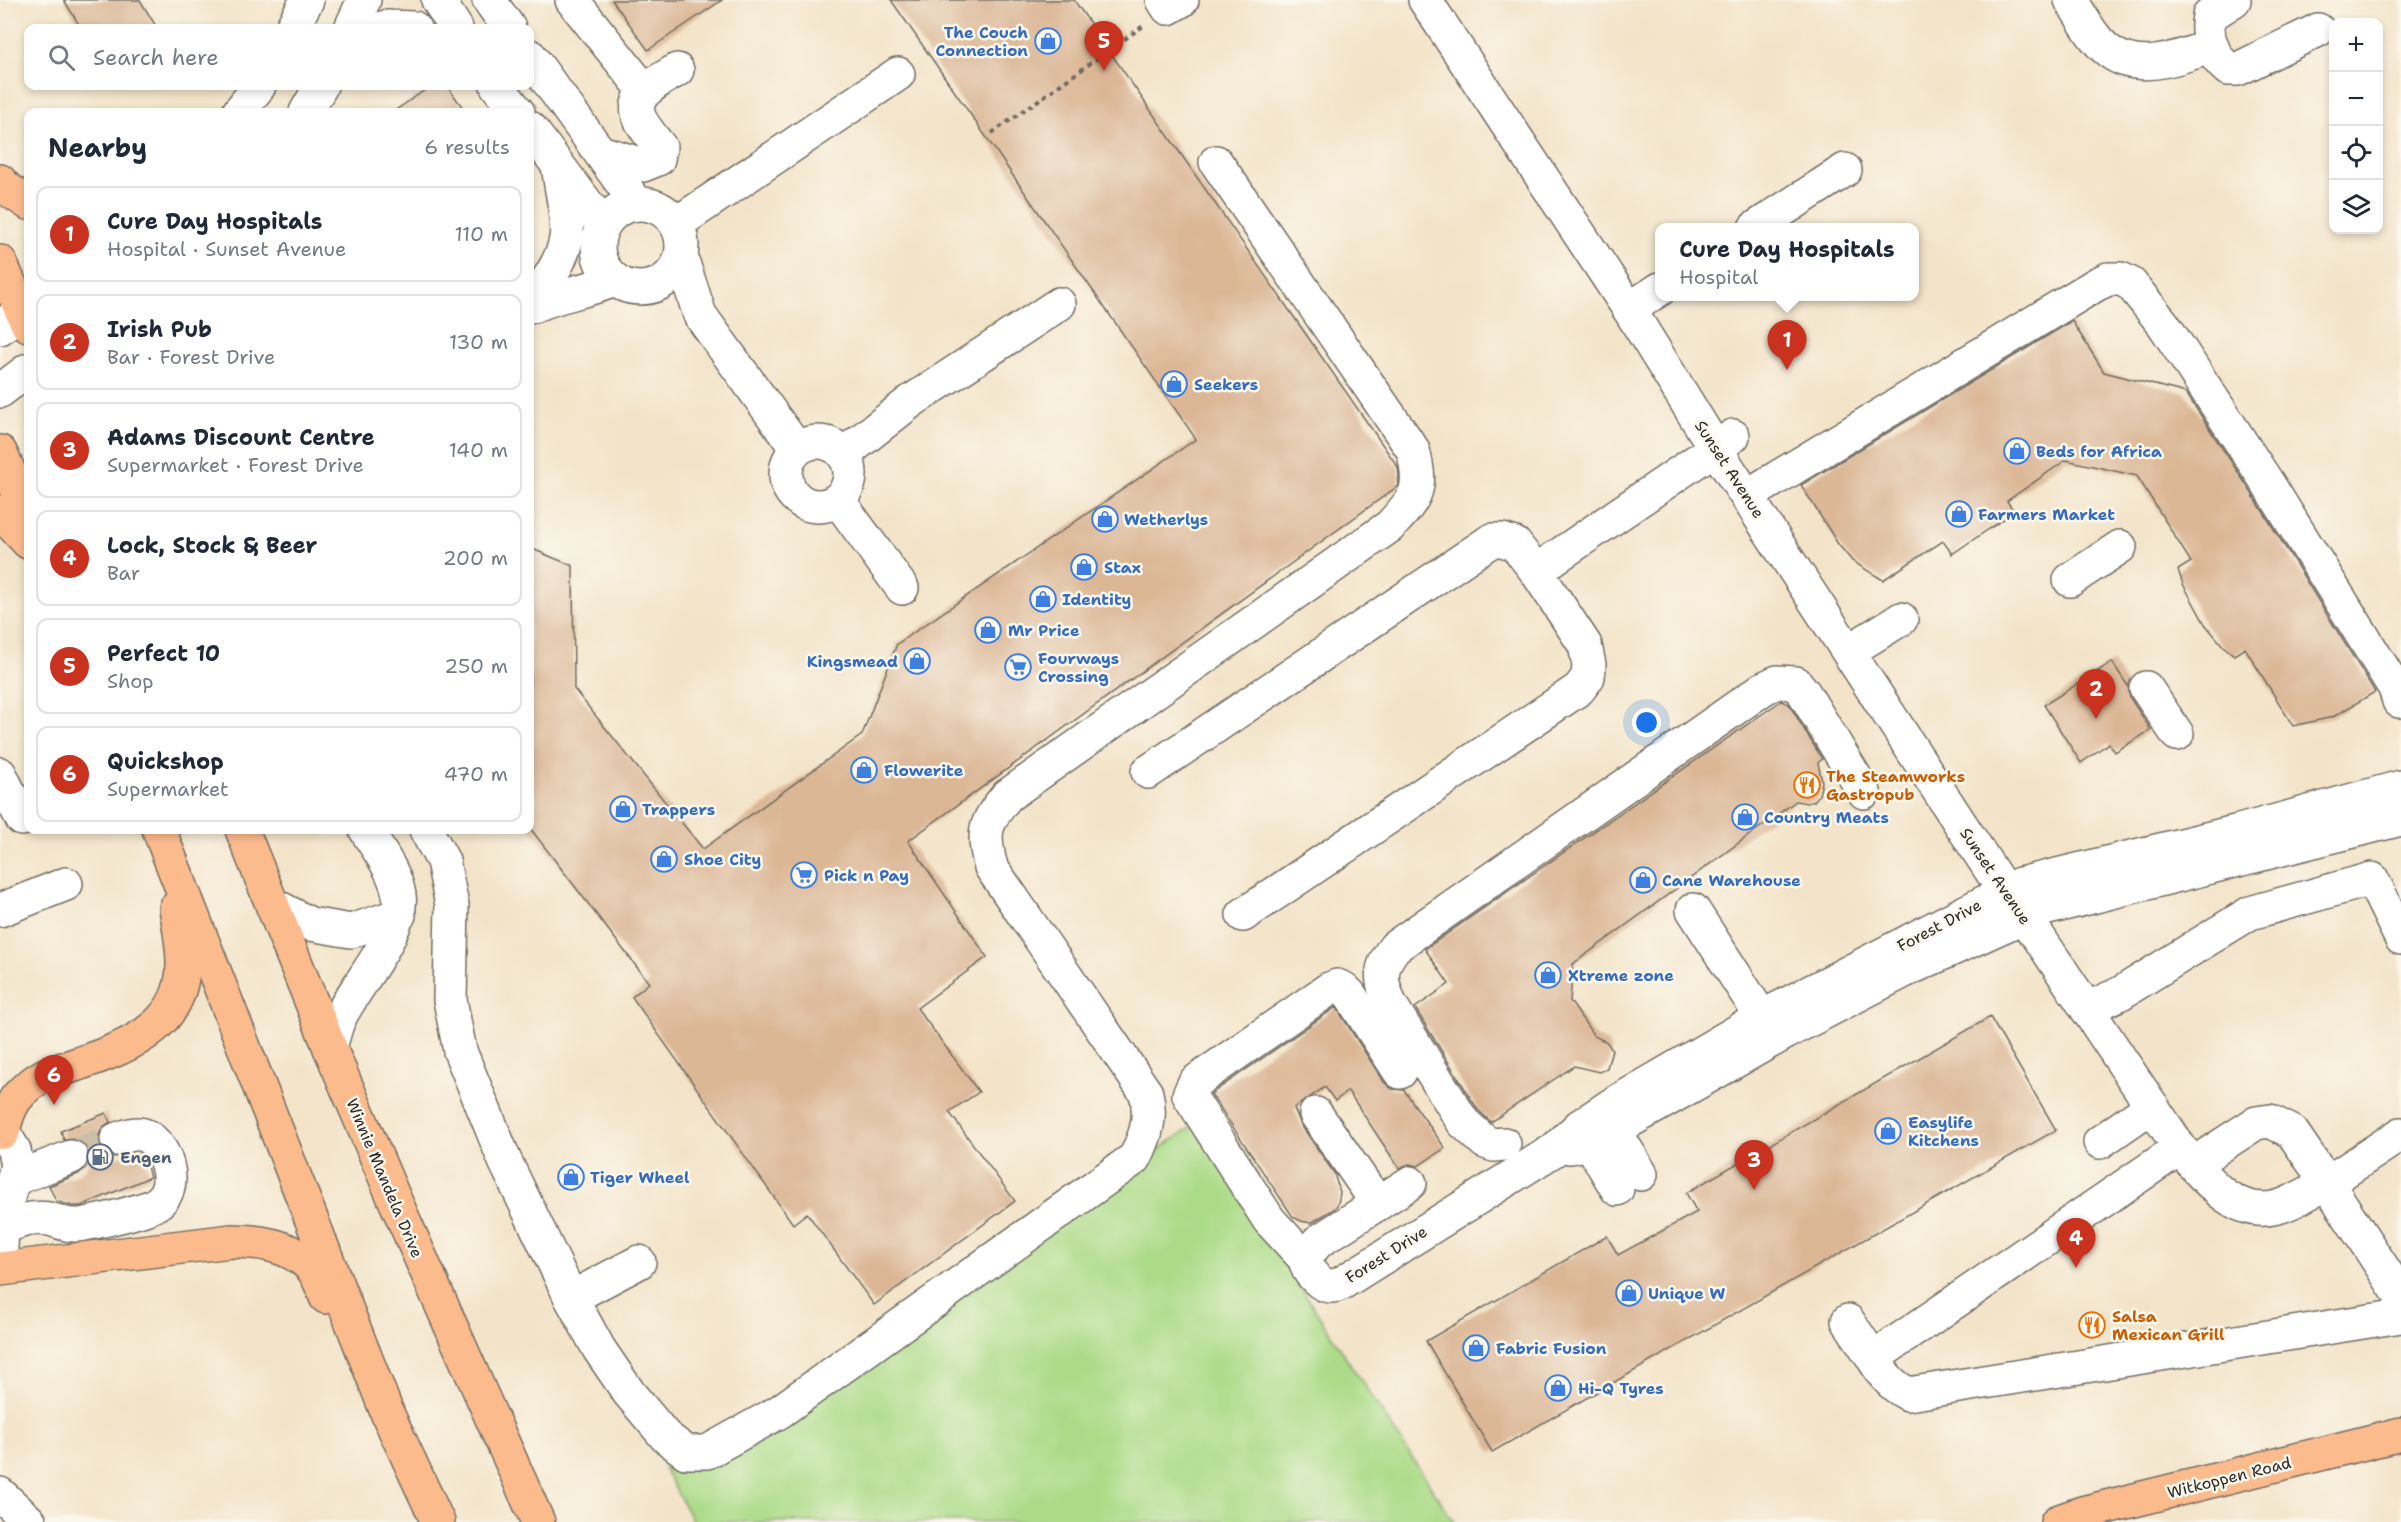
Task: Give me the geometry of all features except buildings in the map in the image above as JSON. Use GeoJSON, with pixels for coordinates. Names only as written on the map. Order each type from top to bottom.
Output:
{"type":"FeatureCollection","features":[{"type":"Feature","properties":{"kind":"main road"},"geometry":{"type":"LineString","coordinates":[[0,182],[24,200]]}},
{"type":"Feature","properties":{"kind":"main road"},"geometry":{"type":"LineString","coordinates":[[0,262],[20,317]]}},
{"type":"Feature","properties":{"kind":"main road"},"geometry":{"type":"LineString","coordinates":[[0,452],[24,504]]}},
{"type":"Feature","properties":{"kind":"main road"},"geometry":{"type":"LineString","coordinates":[[0,512],[24,538]]}},
{"type":"Feature","properties":{"kind":"main road","name":"Winnie Mandela Drive"},"geometry":{"type":"LineString","coordinates":[[244,834],[398,1209],[538,1522]]}},
{"type":"Feature","properties":{"kind":"main road"},"geometry":{"type":"LineString","coordinates":[[1,1135],[6,1113],[13,1101],[32,1082],[45,1075],[131,1044],[153,1030],[168,1013],[176,999],[182,980],[183,963],[164,843]]}},
{"type":"Feature","properties":{"kind":"main road"},"geometry":{"type":"LineString","coordinates":[[164,843],[388,1415],[438,1522]]}},
{"type":"Feature","properties":{"kind":"main road"},"geometry":{"type":"LineString","coordinates":[[1,1269],[231,1241],[255,1241],[275,1246],[294,1255],[310,1267],[318,1278],[358,1371],[388,1415]]}},
{"type":"Feature","properties":{"kind":"main road","name":"Witkoppen Road"},"geometry":{"type":"LineString","coordinates":[[2042,1522],[2070,1518],[2401,1434]]}},
{"type":"Feature","properties":{"kind":"street"},"geometry":{"type":"LineString","coordinates":[[294,24],[306,0]]}},
{"type":"Feature","properties":{"kind":"street"},"geometry":{"type":"LineString","coordinates":[[353,24],[364,0]]}},
{"type":"Feature","properties":{"kind":"street"},"geometry":{"type":"LineString","coordinates":[[438,0],[453,24]]}},
{"type":"Feature","properties":{"kind":"street"},"geometry":{"type":"LineString","coordinates":[[489,0],[506,24]]}},
{"type":"Feature","properties":{"kind":"street"},"geometry":{"type":"LineString","coordinates":[[572,0],[645,91]]}},
{"type":"Feature","properties":{"kind":"street","name":"Sunset Avenue"},"geometry":{"type":"LineString","coordinates":[[1425,0],[1643,300]]}},
{"type":"Feature","properties":{"kind":"street","name":"Sunset Avenue"},"geometry":{"type":"LineString","coordinates":[[1443,0],[1643,300],[1724,442],[1858,646],[2087,1009],[2186,1156],[2220,1192],[2247,1209],[2259,1211],[2282,1206],[2327,1183],[2401,1134]]}},
{"type":"Feature","properties":{"kind":"street"},"geometry":{"type":"LineString","coordinates":[[2071,0],[2092,33],[2110,52],[2132,62],[2165,62],[2212,46]]}},
{"type":"Feature","properties":{"kind":"street"},"geometry":{"type":"LineString","coordinates":[[2234,0],[2209,16],[2207,35],[2228,69],[2238,69],[2318,30]]}},
{"type":"Feature","properties":{"kind":"street"},"geometry":{"type":"LineString","coordinates":[[534,61],[638,204]]}},
{"type":"Feature","properties":{"kind":"street"},"geometry":{"type":"LineString","coordinates":[[600,152],[643,165],[658,159],[660,147],[639,118],[638,107],[645,91],[677,70]]}},
{"type":"Feature","properties":{"kind":"street"},"geometry":{"type":"LineString","coordinates":[[676,224],[898,74]]}},
{"type":"Feature","properties":{"kind":"street"},"geometry":{"type":"LineString","coordinates":[[242,108],[256,90]]}},
{"type":"Feature","properties":{"kind":"street"},"geometry":{"type":"LineString","coordinates":[[308,108],[319,90]]}},
{"type":"Feature","properties":{"kind":"street"},"geometry":{"type":"LineString","coordinates":[[500,90],[515,108]]}},
{"type":"Feature","properties":{"kind":"street"},"geometry":{"type":"LineString","coordinates":[[534,134],[603,225]]}},
{"type":"Feature","properties":{"kind":"street"},"geometry":{"type":"LineString","coordinates":[[428,834],[443,861],[452,905],[450,1000],[459,1051],[505,1161],[571,1298],[599,1349],[629,1393],[666,1437],[686,1452],[707,1452],[779,1412],[1135,1158],[1148,1126],[1150,1109],[1146,1093],[991,867],[984,842],[987,825],[1007,796],[1390,526],[1417,492],[1419,470],[1413,450],[1216,162]]}},
{"type":"Feature","properties":{"kind":"street"},"geometry":{"type":"LineString","coordinates":[[535,291],[560,261],[568,241],[567,214],[558,168]]}},
{"type":"Feature","properties":{"kind":"street"},"geometry":{"type":"LineString","coordinates":[[1763,223],[1845,170]]}},
{"type":"Feature","properties":{"kind":"street"},"geometry":{"type":"LineString","coordinates":[[700,315],[620,277],[598,249],[603,225],[617,210],[638,204],[653,206],[666,212],[676,224],[681,234],[681,257],[700,315],[797,449]]}},
{"type":"Feature","properties":{"kind":"street"},"geometry":{"type":"LineString","coordinates":[[535,291],[620,277],[655,286],[667,279],[676,269],[681,257]]}},
{"type":"Feature","properties":{"kind":"street"},"geometry":{"type":"LineString","coordinates":[[1756,490],[2097,284],[2108,279],[2121,279],[2131,284],[2142,295],[2171,335],[2267,482],[2394,688],[2399,701]]}},
{"type":"Feature","properties":{"kind":"street"},"geometry":{"type":"LineString","coordinates":[[844,454],[910,402],[1059,304]]}},
{"type":"Feature","properties":{"kind":"street"},"geometry":{"type":"LineString","coordinates":[[0,392],[24,373]]}},
{"type":"Feature","properties":{"kind":"street"},"geometry":{"type":"LineString","coordinates":[[816,442],[826,443],[836,447],[844,454],[849,463],[850,483],[838,500],[830,505],[809,506],[792,495],[785,477],[786,466],[797,449],[816,442]]}},
{"type":"Feature","properties":{"kind":"street"},"geometry":{"type":"LineString","coordinates":[[1536,571],[1724,442]]}},
{"type":"Feature","properties":{"kind":"street"},"geometry":{"type":"LineString","coordinates":[[838,500],[902,588]]}},
{"type":"Feature","properties":{"kind":"street"},"geometry":{"type":"LineString","coordinates":[[1148,772],[1492,540],[1515,544],[1536,571],[1585,645],[1589,665],[1588,677],[1579,689],[1243,915]]}},
{"type":"Feature","properties":{"kind":"street"},"geometry":{"type":"LineString","coordinates":[[2070,580],[2120,547]]}},
{"type":"Feature","properties":{"kind":"street"},"geometry":{"type":"LineString","coordinates":[[1858,646],[1901,619]]}},
{"type":"Feature","properties":{"kind":"street"},"geometry":{"type":"LineString","coordinates":[[1504,1144],[1494,1145],[1485,1142],[1463,1122],[1390,1004],[1383,987],[1382,970],[1387,957],[1395,947],[1754,694],[1777,682],[1796,684],[1804,693],[1864,792]]}},
{"type":"Feature","properties":{"kind":"street"},"geometry":{"type":"LineString","coordinates":[[2146,688],[2177,734]]}},
{"type":"Feature","properties":{"kind":"street"},"geometry":{"type":"LineString","coordinates":[[0,774],[22,819]]}},
{"type":"Feature","properties":{"kind":"street","name":"Forest Drive"},"geometry":{"type":"LineString","coordinates":[[1306,1260],[1307,1267],[1313,1275],[1324,1284],[1332,1286],[1342,1283],[1554,1150],[1597,1128],[1768,1027],[1904,971],[2024,908],[2239,831],[2401,787]]}},
{"type":"Feature","properties":{"kind":"street","name":"Forest Drive"},"geometry":{"type":"LineString","coordinates":[[2024,908],[2401,819]]}},
{"type":"Feature","properties":{"kind":"street"},"geometry":{"type":"LineString","coordinates":[[330,1048],[339,1018],[371,968],[399,915],[399,896],[394,880],[368,834]]}},
{"type":"Feature","properties":{"kind":"street"},"geometry":{"type":"LineString","coordinates":[[2087,1009],[2121,993],[2250,913],[2372,879],[2401,938]]}},
{"type":"Feature","properties":{"kind":"street"},"geometry":{"type":"LineString","coordinates":[[0,910],[66,884]]}},
{"type":"Feature","properties":{"kind":"street"},"geometry":{"type":"LineString","coordinates":[[274,905],[310,924],[351,931],[399,915]]}},
{"type":"Feature","properties":{"kind":"street"},"geometry":{"type":"LineString","coordinates":[[1693,910],[1768,1027]]}},
{"type":"Feature","properties":{"kind":"street"},"geometry":{"type":"LineString","coordinates":[[1400,1072],[1350,995],[1344,988],[1337,986],[1329,989],[1195,1082],[1189,1095],[1269,1220],[1306,1260],[1319,1241],[1410,1183]]}},
{"type":"Feature","properties":{"kind":"street"},"geometry":{"type":"LineString","coordinates":[[2100,1142],[2152,1106]]}},
{"type":"Feature","properties":{"kind":"street"},"geometry":{"type":"LineString","coordinates":[[1316,1114],[1378,1204]]}},
{"type":"Feature","properties":{"kind":"street"},"geometry":{"type":"LineString","coordinates":[[1873,1358],[2186,1156],[2256,1123],[2270,1121],[2292,1132],[2401,1296]]}},
{"type":"Feature","properties":{"kind":"street"},"geometry":{"type":"LineString","coordinates":[[1597,1128],[1629,1181]]}},
{"type":"Feature","properties":{"kind":"street"},"geometry":{"type":"LineString","coordinates":[[1,1228],[26,1219],[39,1218],[77,1226],[153,1206],[165,1198],[170,1174],[154,1142],[145,1135],[137,1133],[117,1139]]}},
{"type":"Feature","properties":{"kind":"street"},"geometry":{"type":"LineString","coordinates":[[1,1135],[16,1158],[14,1179],[1,1228],[1,1269]]}},
{"type":"Feature","properties":{"kind":"street"},"geometry":{"type":"LineString","coordinates":[[14,1179],[71,1158]]}},
{"type":"Feature","properties":{"kind":"street"},"geometry":{"type":"LineString","coordinates":[[571,1298],[639,1262]]}},
{"type":"Feature","properties":{"kind":"street"},"geometry":{"type":"LineString","coordinates":[[1848,1321],[1885,1377],[1895,1387],[1908,1394],[2401,1316]]}},
{"type":"Feature","properties":{"kind":"street"},"geometry":{"type":"LineString","coordinates":[[0,1494],[30,1522]]}},
{"type":"Feature","properties":{"kind":"path"},"geometry":{"type":"LineString","coordinates":[[993,133],[1171,3]]}},
{"type":"Feature","properties":{"kind":"green space"},"geometry":{"type":"Polygon","coordinates":[[[1194,1125],[1454,1522],[693,1522],[664,1468],[700,1468],[1194,1125]]]}},
{"type":"Feature","properties":{"kind":"tunnel"},"geometry":{"type":"LineString","coordinates":[[71,1157],[117,1139]]}},
{"type":"Feature","properties":{"kind":"place","name":"The Couch Connection"},"geometry":{"type":"Point","coordinates":[1048,41]}},
{"type":"Feature","properties":{"kind":"place","name":"Perfect 10"},"geometry":{"type":"Point","coordinates":[1104,71]}},
{"type":"Feature","properties":{"kind":"place","name":"Cure Day Hospitals"},"geometry":{"type":"Point","coordinates":[1787,370]}},
{"type":"Feature","properties":{"kind":"place","name":"Seekers"},"geometry":{"type":"Point","coordinates":[1174,384]}},
{"type":"Feature","properties":{"kind":"place","name":"Beds for Africa"},"geometry":{"type":"Point","coordinates":[2017,451]}},
{"type":"Feature","properties":{"kind":"place","name":"Farmers Market"},"geometry":{"type":"Point","coordinates":[1959,514]}},
{"type":"Feature","properties":{"kind":"place","name":"Wetherlys"},"geometry":{"type":"Point","coordinates":[1105,519]}},
{"type":"Feature","properties":{"kind":"place","name":"Stax"},"geometry":{"type":"Point","coordinates":[1084,567]}},
{"type":"Feature","properties":{"kind":"place","name":"Identity"},"geometry":{"type":"Point","coordinates":[1043,599]}},
{"type":"Feature","properties":{"kind":"place","name":"Mr Price"},"geometry":{"type":"Point","coordinates":[988,630]}},
{"type":"Feature","properties":{"kind":"place","name":"Kingsmead"},"geometry":{"type":"Point","coordinates":[917,661]}},
{"type":"Feature","properties":{"kind":"place","name":"Fourways Crossing"},"geometry":{"type":"Point","coordinates":[1018,667]}},
{"type":"Feature","properties":{"kind":"place","name":"Irish Pub"},"geometry":{"type":"Point","coordinates":[2096,719]}},
{"type":"Feature","properties":{"kind":"place","name":"Flowerite"},"geometry":{"type":"Point","coordinates":[864,770]}},
{"type":"Feature","properties":{"kind":"place","name":"The Steamworks Gastropub"},"geometry":{"type":"Point","coordinates":[1807,785]}},
{"type":"Feature","properties":{"kind":"place","name":"Trappers"},"geometry":{"type":"Point","coordinates":[623,809]}},
{"type":"Feature","properties":{"kind":"place","name":"Country Meats"},"geometry":{"type":"Point","coordinates":[1745,817]}},
{"type":"Feature","properties":{"kind":"place","name":"Shoe City"},"geometry":{"type":"Point","coordinates":[664,859]}},
{"type":"Feature","properties":{"kind":"place","name":"Pick n Pay"},"geometry":{"type":"Point","coordinates":[804,875]}},
{"type":"Feature","properties":{"kind":"place","name":"Cane Warehouse"},"geometry":{"type":"Point","coordinates":[1643,880]}},
{"type":"Feature","properties":{"kind":"place","name":"Xtreme zone"},"geometry":{"type":"Point","coordinates":[1548,975]}},
{"type":"Feature","properties":{"kind":"place","name":"Quickshop"},"geometry":{"type":"Point","coordinates":[54,1105]}},
{"type":"Feature","properties":{"kind":"place","name":"Easylife Kitchens"},"geometry":{"type":"Point","coordinates":[1888,1131]}},
{"type":"Feature","properties":{"kind":"place","name":"Engen"},"geometry":{"type":"Point","coordinates":[100,1157]}},
{"type":"Feature","properties":{"kind":"place","name":"Tiger Wheel"},"geometry":{"type":"Point","coordinates":[571,1177]}},
{"type":"Feature","properties":{"kind":"place","name":"Adams Discount Centre"},"geometry":{"type":"Point","coordinates":[1754,1190]}},
{"type":"Feature","properties":{"kind":"place","name":"Lock, Stock & Beer"},"geometry":{"type":"Point","coordinates":[2076,1268]}},
{"type":"Feature","properties":{"kind":"place","name":"Unique W"},"geometry":{"type":"Point","coordinates":[1629,1293]}},
{"type":"Feature","properties":{"kind":"place","name":"Salsa Mexican Grill"},"geometry":{"type":"Point","coordinates":[2092,1325]}},
{"type":"Feature","properties":{"kind":"place","name":"Fabric Fusion"},"geometry":{"type":"Point","coordinates":[1476,1348]}},
{"type":"Feature","properties":{"kind":"place","name":"Hi-Q Tyres"},"geometry":{"type":"Point","coordinates":[1558,1388]}}]}
